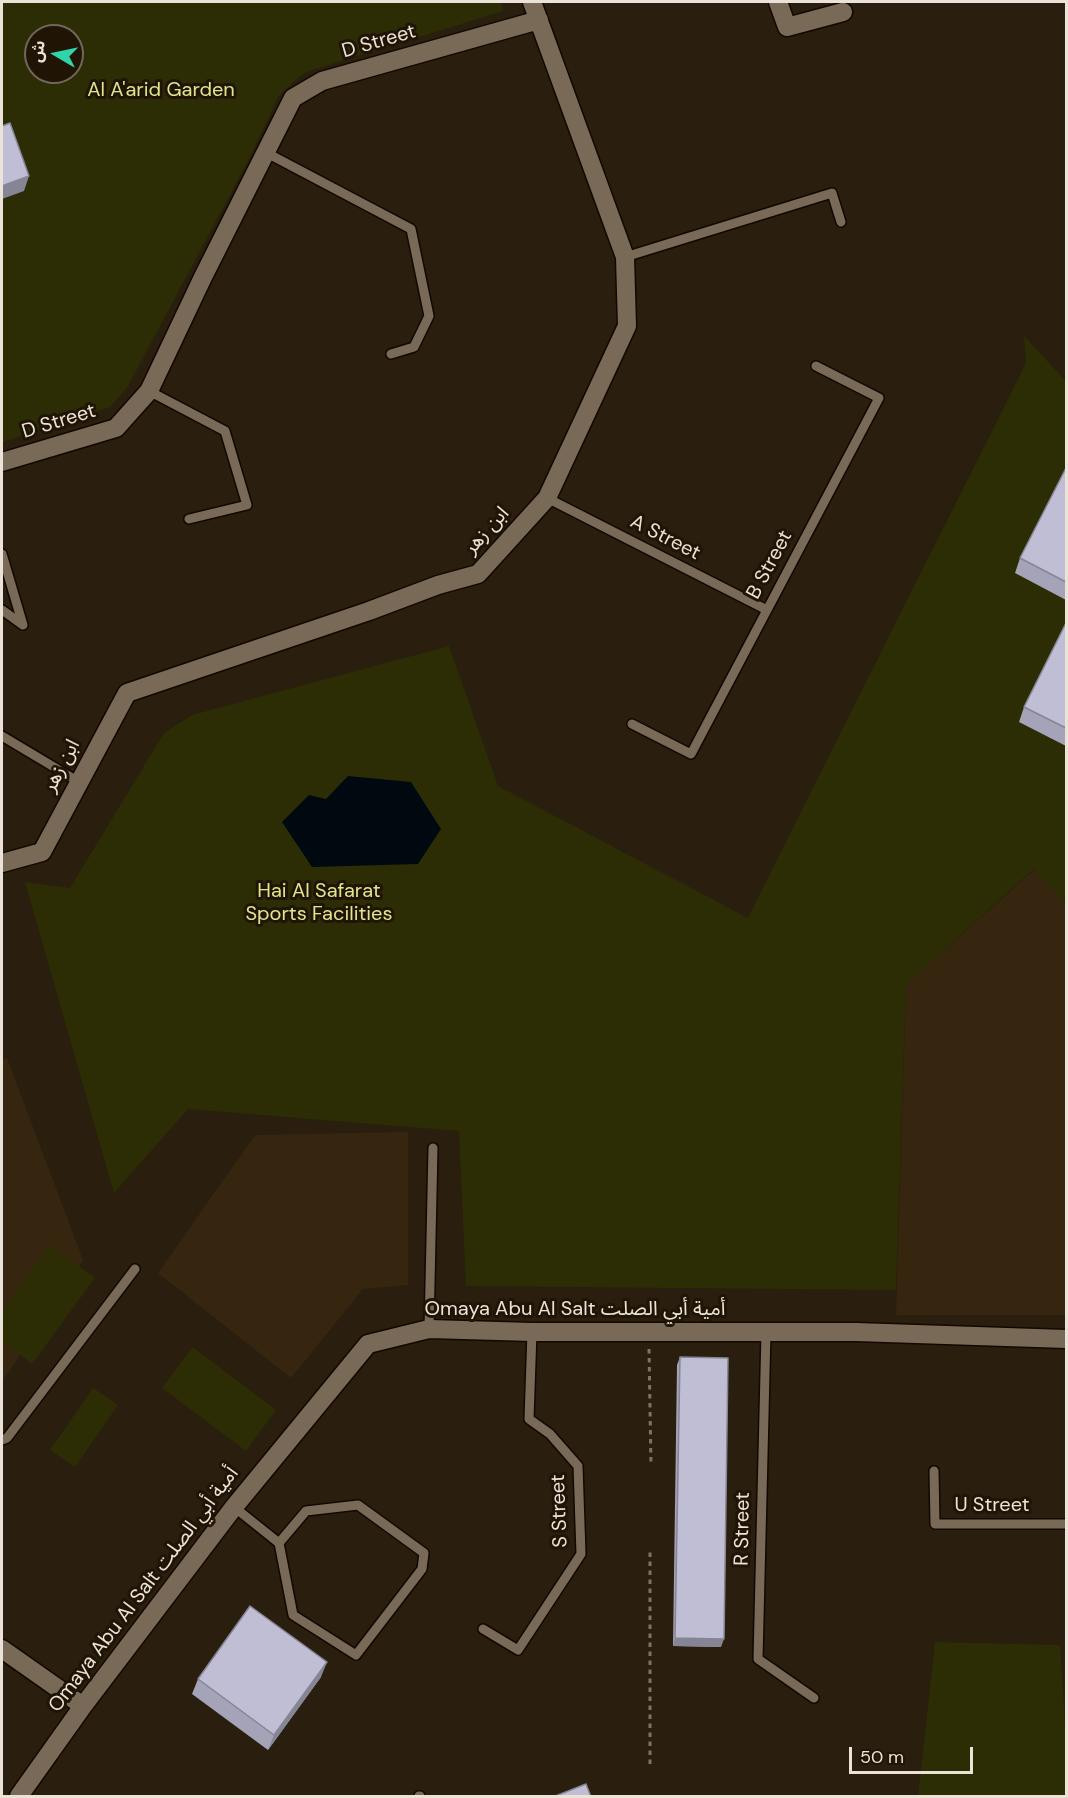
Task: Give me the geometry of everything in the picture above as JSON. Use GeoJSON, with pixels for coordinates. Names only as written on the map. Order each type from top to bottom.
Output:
{"type":"FeatureCollection","features":[{"type":"Feature","properties":{"kind":"street","name":"ابن زهر"},"geometry":{"type":"LineString","coordinates":[[2,863],[42,852],[127,693],[369,611],[438,585],[478,574],[547,498],[627,326],[625,257],[532,2]]}},
{"type":"Feature","properties":{"kind":"street"},"geometry":{"type":"LineString","coordinates":[[778,2],[787,27],[843,12]]}},
{"type":"Feature","properties":{"kind":"street","name":"D Street"},"geometry":{"type":"LineString","coordinates":[[2,462],[116,428],[149,392],[203,277],[293,98],[322,81],[539,20]]}},
{"type":"Feature","properties":{"kind":"street","name":"Omaya Abu Al Salt أمية أبي الصلت"},"geometry":{"type":"LineString","coordinates":[[19,1797],[82,1706],[234,1507],[368,1344],[429,1329],[532,1332],[856,1332],[1066,1339]]}},
{"type":"Feature","properties":{"kind":"street"},"geometry":{"type":"LineString","coordinates":[[2,1649],[82,1706]]}},
{"type":"Feature","properties":{"kind":"lane"},"geometry":{"type":"LineString","coordinates":[[265,152],[411,229],[429,316],[414,347],[391,354]]}},
{"type":"Feature","properties":{"kind":"lane"},"geometry":{"type":"LineString","coordinates":[[625,257],[832,193],[841,222]]}},
{"type":"Feature","properties":{"kind":"lane","name":"B Street"},"geometry":{"type":"LineString","coordinates":[[632,724],[691,754],[879,398],[816,366]]}},
{"type":"Feature","properties":{"kind":"lane"},"geometry":{"type":"LineString","coordinates":[[149,392],[225,431],[247,505],[189,519]]}},
{"type":"Feature","properties":{"kind":"lane","name":"A Street"},"geometry":{"type":"LineString","coordinates":[[547,498],[767,610]]}},
{"type":"Feature","properties":{"kind":"lane"},"geometry":{"type":"LineString","coordinates":[[2,554],[23,625],[2,610]]}},
{"type":"Feature","properties":{"kind":"lane"},"geometry":{"type":"LineString","coordinates":[[2,736],[79,782]]}},
{"type":"Feature","properties":{"kind":"lane"},"geometry":{"type":"LineString","coordinates":[[429,1329],[433,1148]]}},
{"type":"Feature","properties":{"kind":"lane"},"geometry":{"type":"LineString","coordinates":[[2,1440],[7,1438],[135,1269]]}},
{"type":"Feature","properties":{"kind":"lane","name":"S Street"},"geometry":{"type":"LineString","coordinates":[[483,1629],[518,1650],[581,1554],[578,1466],[550,1434],[529,1419],[532,1332]]}},
{"type":"Feature","properties":{"kind":"lane","name":"R Street"},"geometry":{"type":"LineString","coordinates":[[766,1332],[758,1659],[814,1698]]}},
{"type":"Feature","properties":{"kind":"lane","name":"U Street"},"geometry":{"type":"LineString","coordinates":[[934,1471],[935,1524],[1066,1524]]}},
{"type":"Feature","properties":{"kind":"lane"},"geometry":{"type":"LineString","coordinates":[[234,1507],[279,1543],[292,1615],[356,1655],[422,1569],[424,1553],[358,1505],[306,1511],[279,1543]]}},
{"type":"Feature","properties":{"kind":"path"},"geometry":{"type":"LineString","coordinates":[[649,1332],[651,1466]]}},
{"type":"Feature","properties":{"kind":"path"},"geometry":{"type":"LineString","coordinates":[[650,1552],[650,1764]]}},
{"type":"Feature","properties":{"kind":"shaded area"},"geometry":{"type":"Polygon","coordinates":[[[348,776],[411,782],[441,829],[418,864],[312,867],[282,822],[309,795],[326,799],[348,776]]]}},
{"type":"Feature","properties":{"kind":"shaded area"},"geometry":{"type":"Polygon","coordinates":[[[1035,869],[1066,904],[1066,1315],[896,1315],[906,984],[1035,869]]]}},
{"type":"Feature","properties":{"kind":"shaded area"},"geometry":{"type":"Polygon","coordinates":[[[7,1058],[83,1260],[2,1382],[2,1060],[7,1058]]]}},
{"type":"Feature","properties":{"kind":"shaded area"},"geometry":{"type":"Polygon","coordinates":[[[408,1132],[408,1285],[363,1289],[291,1378],[158,1273],[255,1135],[408,1132]]]}},
{"type":"Feature","properties":{"kind":"green space","name":"Al A'arid Garden"},"geometry":{"type":"Polygon","coordinates":[[[2,2],[501,2],[503,11],[306,72],[278,97],[248,161],[127,388],[110,407],[2,442],[2,2]]]}},
{"type":"Feature","properties":{"kind":"green space","name":"Hai Al Safarat Sports Facilities"},"geometry":{"type":"Polygon","coordinates":[[[1024,336],[1066,381],[1066,904],[1034,869],[906,984],[896,1290],[466,1286],[459,1131],[188,1109],[114,1193],[25,882],[70,888],[164,733],[192,715],[449,646],[498,786],[748,918],[1026,363],[1024,336]]]}},
{"type":"Feature","properties":{"kind":"green space"},"geometry":{"type":"Polygon","coordinates":[[[50,1245],[95,1278],[32,1364],[2,1341],[2,1311],[50,1245]]]}},
{"type":"Feature","properties":{"kind":"green space"},"geometry":{"type":"Polygon","coordinates":[[[193,1347],[276,1410],[246,1451],[162,1388],[193,1347]]]}},
{"type":"Feature","properties":{"kind":"green space"},"geometry":{"type":"Polygon","coordinates":[[[93,1388],[118,1405],[75,1467],[50,1450],[93,1388]]]}},
{"type":"Feature","properties":{"kind":"green space"},"geometry":{"type":"Polygon","coordinates":[[[935,1642],[1060,1645],[1066,1741],[1066,1796],[918,1796],[935,1642]]]}},
{"type":"Feature","properties":{"kind":"building"},"geometry":{"type":"Polygon","coordinates":[[[10,123],[29,176],[2,186],[2,126],[10,123]]]}},
{"type":"Feature","properties":{"kind":"building"},"geometry":{"type":"Polygon","coordinates":[[[1066,468],[1066,582],[1020,558],[1066,468]]]}},
{"type":"Feature","properties":{"kind":"building"},"geometry":{"type":"Polygon","coordinates":[[[1066,623],[1066,728],[1024,707],[1066,623]]]}},
{"type":"Feature","properties":{"kind":"building"},"geometry":{"type":"Polygon","coordinates":[[[680,1357],[728,1358],[724,1639],[675,1638],[680,1357]]]}},
{"type":"Feature","properties":{"kind":"building"},"geometry":{"type":"Polygon","coordinates":[[[250,1606],[327,1662],[274,1735],[198,1679],[250,1606]]]}},
{"type":"Feature","properties":{"kind":"building"},"geometry":{"type":"Polygon","coordinates":[[[586,1784],[591,1797],[553,1797],[586,1784]]]}}]}
